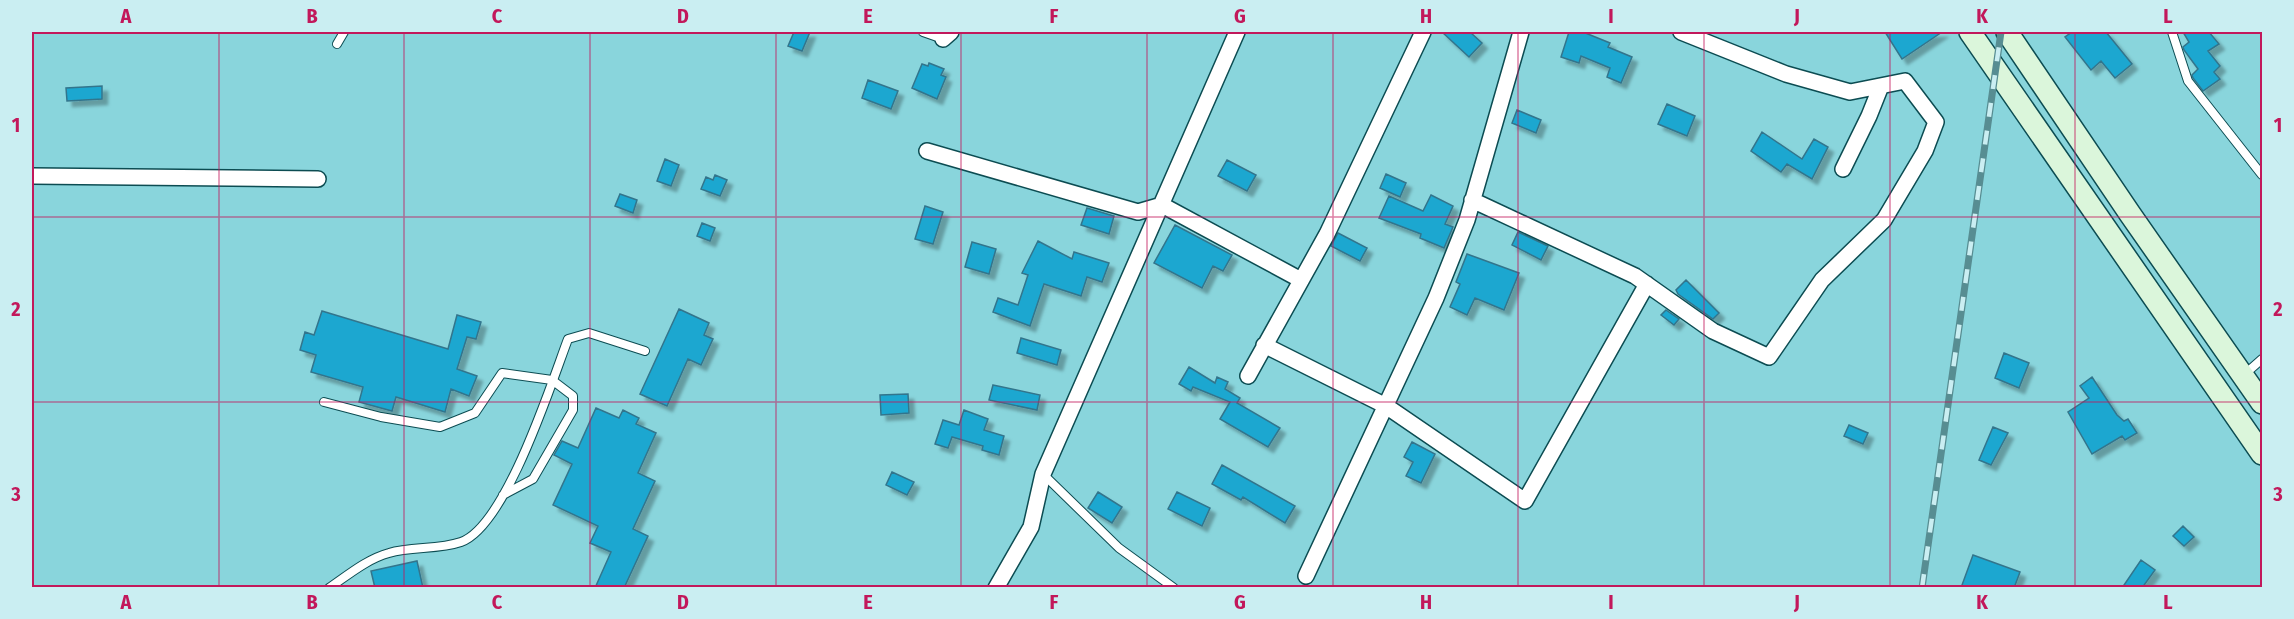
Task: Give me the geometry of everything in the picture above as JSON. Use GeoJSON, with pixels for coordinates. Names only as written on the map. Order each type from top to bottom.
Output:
{"type":"FeatureCollection","features":[{"type":"Feature","properties":{"kind":"main road"},"geometry":{"type":"LineString","coordinates":[[1971,32],[2262,453]]}},
{"type":"Feature","properties":{"kind":"main road"},"geometry":{"type":"LineString","coordinates":[[2007,32],[2262,403]]}},
{"type":"Feature","properties":{"kind":"street"},"geometry":{"type":"LineString","coordinates":[[996,588],[1031,527],[1044,474],[1237,32]]}},
{"type":"Feature","properties":{"kind":"street"},"geometry":{"type":"LineString","coordinates":[[1248,376],[1327,234],[1423,32]]}},
{"type":"Feature","properties":{"kind":"street"},"geometry":{"type":"LineString","coordinates":[[1306,576],[1436,298],[1472,200],[1521,32]]}},
{"type":"Feature","properties":{"kind":"street"},"geometry":{"type":"LineString","coordinates":[[1472,200],[1647,284],[1713,331],[1769,357],[1822,280],[1884,220],[1929,141],[1936,122],[1905,81],[1850,92],[1786,74],[1681,32]]}},
{"type":"Feature","properties":{"kind":"street"},"geometry":{"type":"LineString","coordinates":[[1843,169],[1881,86]]}},
{"type":"Feature","properties":{"kind":"street"},"geometry":{"type":"LineString","coordinates":[[927,151],[1138,212],[1162,204],[1301,280]]}},
{"type":"Feature","properties":{"kind":"street"},"geometry":{"type":"LineString","coordinates":[[32,176],[318,179]]}},
{"type":"Feature","properties":{"kind":"street"},"geometry":{"type":"LineString","coordinates":[[1264,345],[1386,406],[1525,501],[1647,284]]}},
{"type":"Feature","properties":{"kind":"lane"},"geometry":{"type":"LineString","coordinates":[[337,44],[344,32]]}},
{"type":"Feature","properties":{"kind":"lane"},"geometry":{"type":"LineString","coordinates":[[924,32],[947,35]]}},
{"type":"Feature","properties":{"kind":"lane"},"geometry":{"type":"LineString","coordinates":[[2172,32],[2188,81],[2262,175]]}},
{"type":"Feature","properties":{"kind":"lane"},"geometry":{"type":"LineString","coordinates":[[329,588],[365,564],[390,552],[462,542],[483,527],[502,496],[533,435],[568,339],[589,333],[645,351]]}},
{"type":"Feature","properties":{"kind":"lane"},"geometry":{"type":"LineString","coordinates":[[2243,376],[2262,359]]}},
{"type":"Feature","properties":{"kind":"lane"},"geometry":{"type":"LineString","coordinates":[[324,402],[381,417],[440,427],[476,413],[502,374],[552,380],[573,396],[573,410],[533,479],[502,496]]}},
{"type":"Feature","properties":{"kind":"lane"},"geometry":{"type":"LineString","coordinates":[[1044,474],[1119,548],[1174,588]]}},
{"type":"Feature","properties":{"kind":"building"},"geometry":{"type":"Polygon","coordinates":[[[794,32],[810,32],[802,51],[788,46],[794,32]]]}},
{"type":"Feature","properties":{"kind":"building"},"geometry":{"type":"Polygon","coordinates":[[[1442,32],[1470,32],[1482,43],[1469,57],[1442,32]]]}},
{"type":"Feature","properties":{"kind":"building"},"geometry":{"type":"Polygon","coordinates":[[[1569,32],[1583,32],[1610,43],[1608,47],[1632,57],[1621,83],[1607,77],[1610,68],[1581,56],[1579,63],[1561,57],[1569,32]]]}},
{"type":"Feature","properties":{"kind":"building"},"geometry":{"type":"Polygon","coordinates":[[[1885,32],[1942,32],[1902,59],[1885,32]]]}},
{"type":"Feature","properties":{"kind":"building"},"geometry":{"type":"Polygon","coordinates":[[[2072,32],[2106,32],[2132,64],[2115,78],[2101,61],[2091,70],[2065,37],[2072,32]]]}},
{"type":"Feature","properties":{"kind":"building"},"geometry":{"type":"Polygon","coordinates":[[[2183,32],[2209,32],[2219,44],[2208,51],[2220,66],[2214,72],[2220,79],[2203,91],[2193,78],[2192,75],[2198,69],[2184,50],[2183,47],[2189,42],[2183,32]]]}},
{"type":"Feature","properties":{"kind":"building"},"geometry":{"type":"Polygon","coordinates":[[[929,63],[944,69],[941,75],[946,77],[937,99],[912,88],[922,64],[928,66],[929,63]]]}},
{"type":"Feature","properties":{"kind":"building"},"geometry":{"type":"Polygon","coordinates":[[[868,80],[898,91],[891,109],[862,98],[868,80]]]}},
{"type":"Feature","properties":{"kind":"building"},"geometry":{"type":"Polygon","coordinates":[[[102,86],[102,99],[67,101],[66,88],[102,86]]]}},
{"type":"Feature","properties":{"kind":"building"},"geometry":{"type":"Polygon","coordinates":[[[1667,104],[1695,116],[1687,136],[1658,124],[1667,104]]]}},
{"type":"Feature","properties":{"kind":"building"},"geometry":{"type":"Polygon","coordinates":[[[1517,110],[1541,120],[1536,133],[1512,123],[1517,110]]]}},
{"type":"Feature","properties":{"kind":"building"},"geometry":{"type":"Polygon","coordinates":[[[1762,132],[1802,159],[1814,139],[1828,147],[1812,179],[1787,164],[1781,172],[1751,151],[1762,132]]]}},
{"type":"Feature","properties":{"kind":"building"},"geometry":{"type":"Polygon","coordinates":[[[665,159],[679,165],[671,186],[657,181],[665,159]]]}},
{"type":"Feature","properties":{"kind":"building"},"geometry":{"type":"Polygon","coordinates":[[[1227,160],[1256,175],[1247,191],[1218,176],[1227,160]]]}},
{"type":"Feature","properties":{"kind":"building"},"geometry":{"type":"Polygon","coordinates":[[[1386,174],[1406,183],[1400,197],[1380,188],[1386,174]]]}},
{"type":"Feature","properties":{"kind":"building"},"geometry":{"type":"Polygon","coordinates":[[[715,175],[727,180],[720,196],[701,189],[706,177],[713,180],[715,175]]]}},
{"type":"Feature","properties":{"kind":"building"},"geometry":{"type":"Polygon","coordinates":[[[620,194],[637,200],[633,213],[615,206],[620,194]]]}},
{"type":"Feature","properties":{"kind":"building"},"geometry":{"type":"Polygon","coordinates":[[[1431,195],[1453,206],[1445,224],[1453,227],[1444,248],[1420,238],[1421,234],[1379,218],[1389,196],[1423,211],[1431,195]]]}},
{"type":"Feature","properties":{"kind":"building"},"geometry":{"type":"Polygon","coordinates":[[[925,206],[943,212],[933,244],[915,239],[925,206]]]}},
{"type":"Feature","properties":{"kind":"building"},"geometry":{"type":"Polygon","coordinates":[[[1087,208],[1114,216],[1109,234],[1081,225],[1087,208]]]}},
{"type":"Feature","properties":{"kind":"building"},"geometry":{"type":"Polygon","coordinates":[[[702,223],[715,228],[710,241],[697,236],[702,223]]]}},
{"type":"Feature","properties":{"kind":"building"},"geometry":{"type":"Polygon","coordinates":[[[1175,225],[1232,255],[1223,271],[1213,266],[1202,288],[1154,263],[1175,225]]]}},
{"type":"Feature","properties":{"kind":"building"},"geometry":{"type":"Polygon","coordinates":[[[1518,232],[1548,246],[1541,260],[1512,245],[1518,232]]]}},
{"type":"Feature","properties":{"kind":"building"},"geometry":{"type":"Polygon","coordinates":[[[1338,233],[1367,248],[1360,261],[1331,246],[1338,233]]]}},
{"type":"Feature","properties":{"kind":"building"},"geometry":{"type":"Polygon","coordinates":[[[1038,241],[1072,259],[1074,252],[1109,263],[1102,282],[1087,277],[1081,296],[1044,284],[1030,326],[993,312],[998,298],[1018,305],[1028,275],[1022,273],[1038,241]]]}},
{"type":"Feature","properties":{"kind":"building"},"geometry":{"type":"Polygon","coordinates":[[[972,242],[996,249],[989,274],[965,267],[972,242]]]}},
{"type":"Feature","properties":{"kind":"building"},"geometry":{"type":"Polygon","coordinates":[[[1467,254],[1519,273],[1504,310],[1475,298],[1467,315],[1450,307],[1460,284],[1456,282],[1467,254]]]}},
{"type":"Feature","properties":{"kind":"building"},"geometry":{"type":"Polygon","coordinates":[[[1686,280],[1719,313],[1713,319],[1678,294],[1676,290],[1686,280]]]}},
{"type":"Feature","properties":{"kind":"building"},"geometry":{"type":"Polygon","coordinates":[[[679,309],[709,323],[704,335],[713,339],[701,365],[688,359],[667,406],[640,394],[679,309]]]}},
{"type":"Feature","properties":{"kind":"building"},"geometry":{"type":"Polygon","coordinates":[[[1666,310],[1679,319],[1674,325],[1661,315],[1666,310]]]}},
{"type":"Feature","properties":{"kind":"building"},"geometry":{"type":"Polygon","coordinates":[[[322,311],[448,349],[457,315],[481,322],[476,339],[467,337],[457,369],[477,376],[469,396],[451,389],[445,412],[396,397],[392,411],[359,402],[363,387],[311,372],[316,355],[300,350],[305,332],[314,335],[322,311]]]}},
{"type":"Feature","properties":{"kind":"building"},"geometry":{"type":"Polygon","coordinates":[[[1021,338],[1061,350],[1057,365],[1017,353],[1021,338]]]}},
{"type":"Feature","properties":{"kind":"building"},"geometry":{"type":"Polygon","coordinates":[[[2004,353],[2029,363],[2019,388],[1995,378],[2004,353]]]}},
{"type":"Feature","properties":{"kind":"building"},"geometry":{"type":"Polygon","coordinates":[[[1189,367],[1215,383],[1217,377],[1228,382],[1225,389],[1240,398],[1237,403],[1280,428],[1268,447],[1220,419],[1230,402],[1193,387],[1191,391],[1179,384],[1189,367]]]}},
{"type":"Feature","properties":{"kind":"building"},"geometry":{"type":"Polygon","coordinates":[[[2092,377],[2117,415],[2124,421],[2128,419],[2137,433],[2125,440],[2122,436],[2092,454],[2068,412],[2089,398],[2080,386],[2092,377]]]}},
{"type":"Feature","properties":{"kind":"building"},"geometry":{"type":"Polygon","coordinates":[[[993,385],[1040,395],[1037,410],[989,400],[993,385]]]}},
{"type":"Feature","properties":{"kind":"building"},"geometry":{"type":"Polygon","coordinates":[[[908,394],[909,413],[881,415],[880,395],[908,394]]]}},
{"type":"Feature","properties":{"kind":"building"},"geometry":{"type":"Polygon","coordinates":[[[596,408],[619,418],[623,410],[639,418],[636,424],[656,433],[638,473],[655,481],[633,529],[648,536],[624,588],[595,588],[611,552],[590,543],[598,526],[553,505],[572,464],[554,455],[562,441],[578,448],[596,408]]]}},
{"type":"Feature","properties":{"kind":"building"},"geometry":{"type":"Polygon","coordinates":[[[964,410],[988,419],[984,430],[1004,436],[999,455],[982,450],[983,446],[952,437],[948,448],[935,444],[943,420],[959,425],[964,410]]]}},
{"type":"Feature","properties":{"kind":"building"},"geometry":{"type":"Polygon","coordinates":[[[1849,425],[1868,433],[1863,444],[1844,436],[1849,425]]]}},
{"type":"Feature","properties":{"kind":"building"},"geometry":{"type":"Polygon","coordinates":[[[1993,427],[2008,433],[1991,465],[1979,460],[1993,427]]]}},
{"type":"Feature","properties":{"kind":"building"},"geometry":{"type":"Polygon","coordinates":[[[1412,442],[1435,454],[1421,483],[1406,476],[1413,462],[1404,457],[1412,442]]]}},
{"type":"Feature","properties":{"kind":"building"},"geometry":{"type":"Polygon","coordinates":[[[1222,465],[1295,506],[1285,523],[1243,497],[1241,500],[1212,484],[1222,465]]]}},
{"type":"Feature","properties":{"kind":"building"},"geometry":{"type":"Polygon","coordinates":[[[892,472],[914,482],[907,495],[886,485],[892,472]]]}},
{"type":"Feature","properties":{"kind":"building"},"geometry":{"type":"Polygon","coordinates":[[[1098,492],[1122,507],[1112,523],[1088,508],[1098,492]]]}},
{"type":"Feature","properties":{"kind":"building"},"geometry":{"type":"Polygon","coordinates":[[[1177,492],[1210,508],[1202,526],[1168,509],[1177,492]]]}},
{"type":"Feature","properties":{"kind":"building"},"geometry":{"type":"Polygon","coordinates":[[[2183,526],[2194,537],[2184,546],[2173,536],[2183,526]]]}},
{"type":"Feature","properties":{"kind":"building"},"geometry":{"type":"Polygon","coordinates":[[[1973,555],[2020,572],[2014,588],[1969,588],[1962,585],[1973,555]]]}},
{"type":"Feature","properties":{"kind":"building"},"geometry":{"type":"Polygon","coordinates":[[[2141,560],[2155,570],[2142,588],[2122,588],[2141,560]]]}},
{"type":"Feature","properties":{"kind":"building"},"geometry":{"type":"Polygon","coordinates":[[[417,561],[423,588],[375,588],[371,571],[417,561]]]}},
{"type":"Feature","properties":{"kind":"railway"},"geometry":{"type":"LineString","coordinates":[[1922,588],[2001,32]]}}]}
